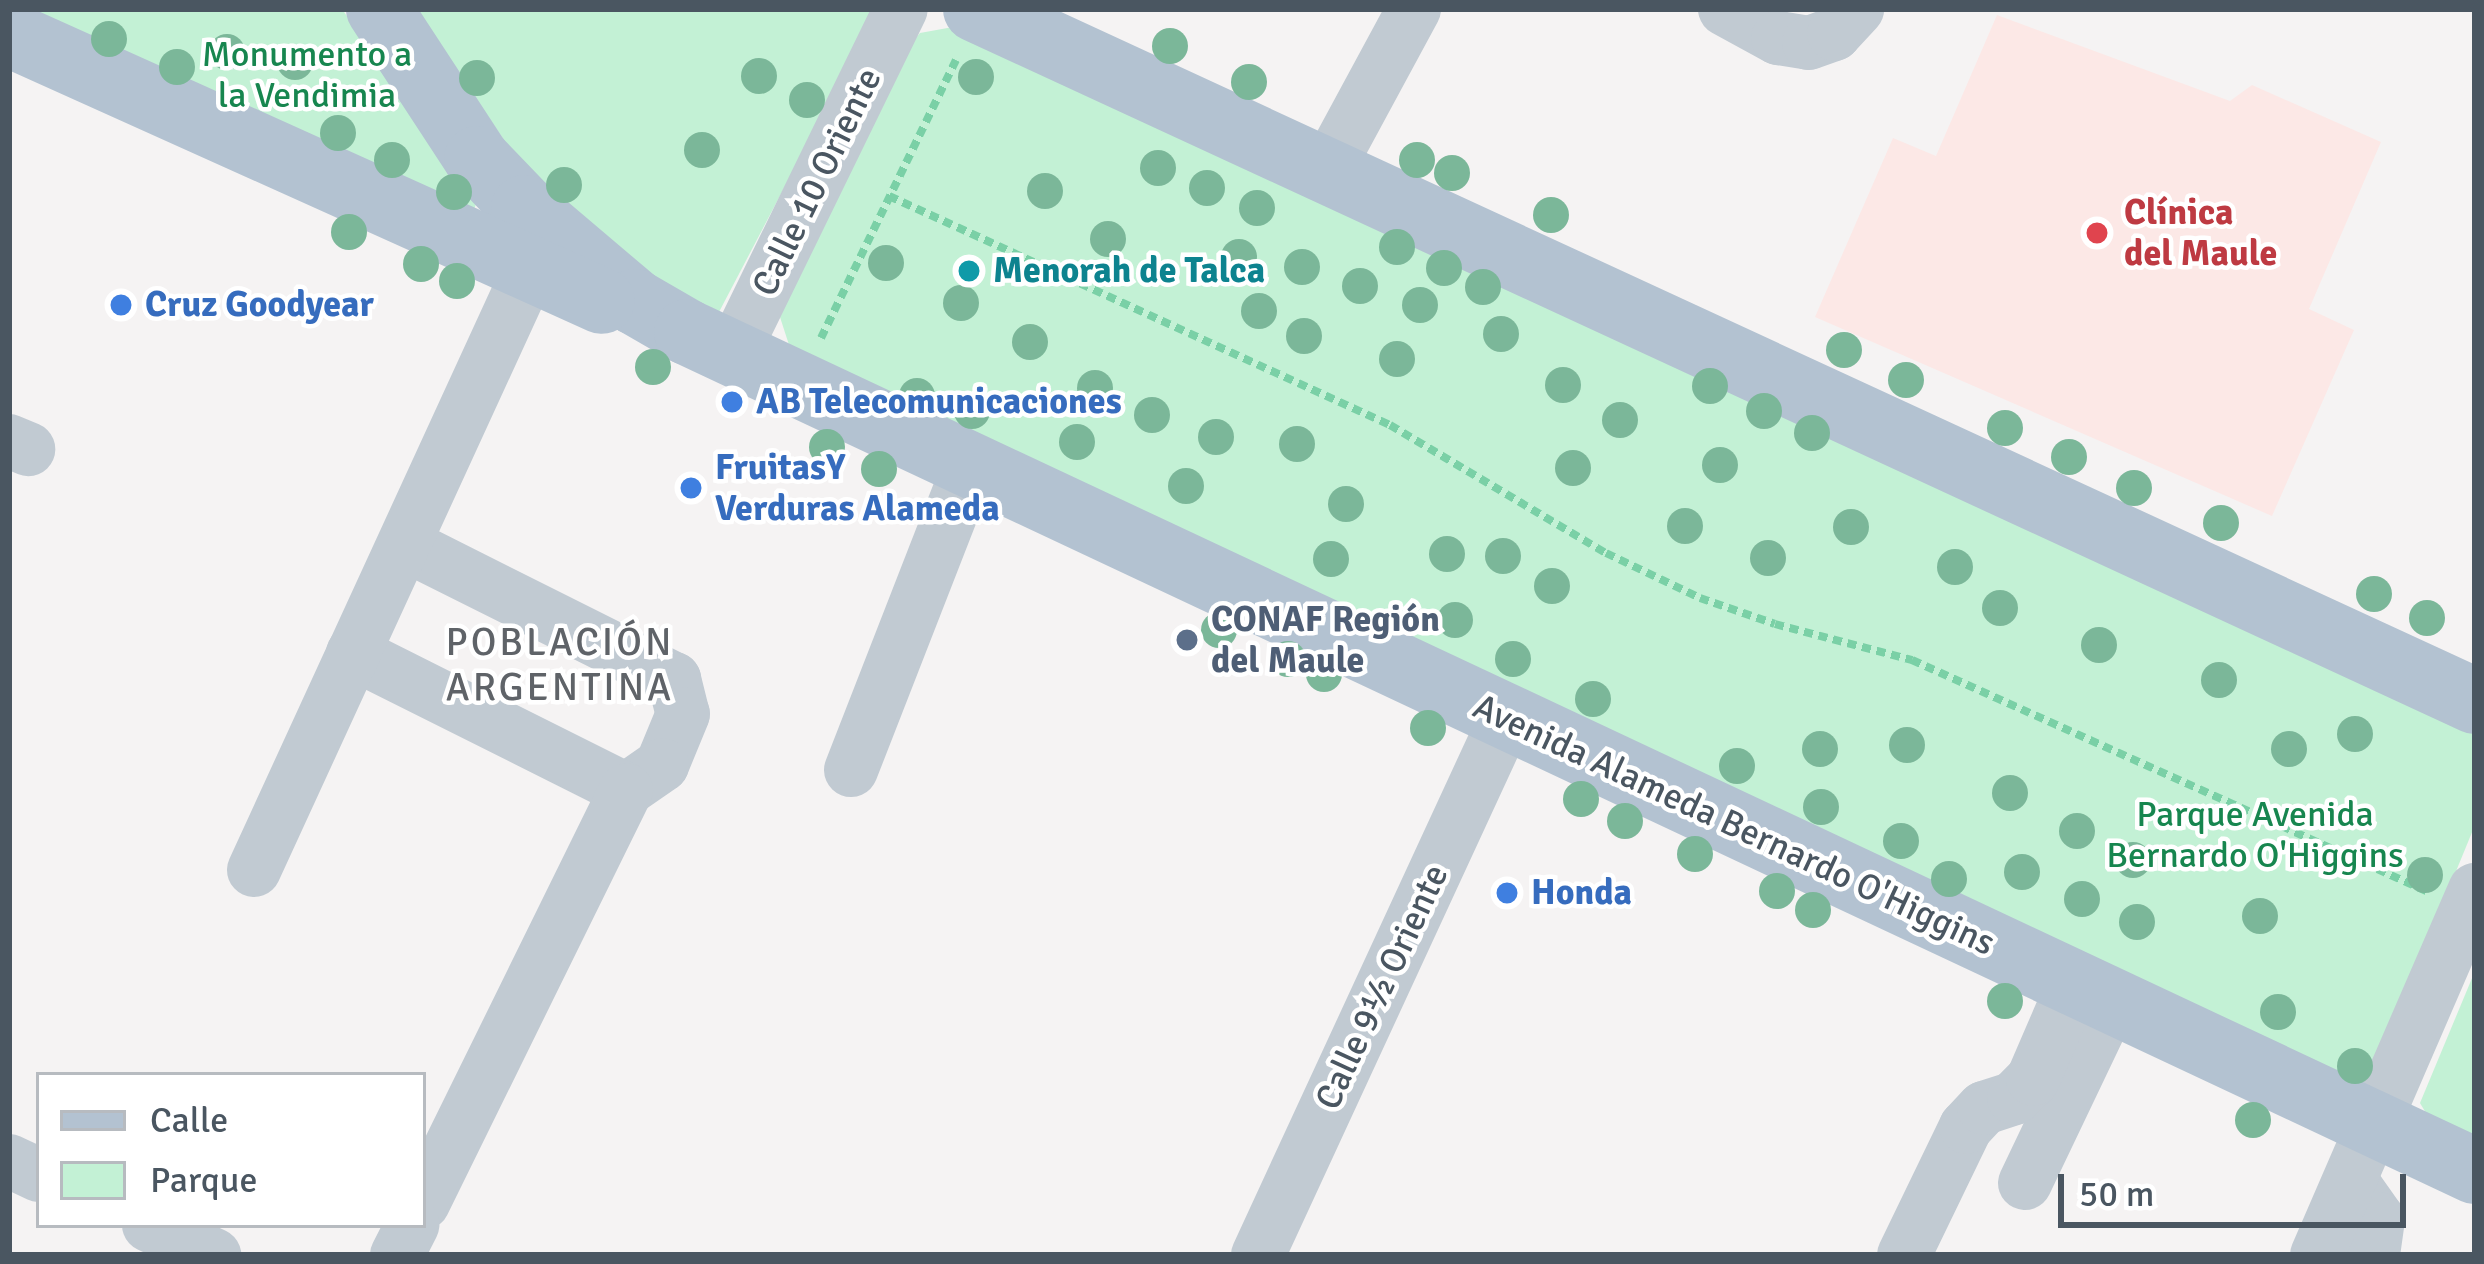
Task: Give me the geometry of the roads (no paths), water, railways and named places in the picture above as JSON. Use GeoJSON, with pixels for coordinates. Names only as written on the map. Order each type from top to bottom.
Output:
{"type":"FeatureCollection","features":[{"type":"Feature","properties":{"kind":"main road","name":"Avenida Alameda Bernardo O'Higgins"},"geometry":{"type":"LineString","coordinates":[[379,9],[477,158],[524,208],[635,302],[722,337],[970,464],[2093,993],[2363,1153],[2475,1171]]}},
{"type":"Feature","properties":{"kind":"main road"},"geometry":{"type":"LineString","coordinates":[[978,10],[2475,701]]}},
{"type":"Feature","properties":{"kind":"main road"},"geometry":{"type":"LineString","coordinates":[[11,39],[529,271],[722,337]]}},
{"type":"Feature","properties":{"kind":"street","name":"Calle 10 Oriente"},"geometry":{"type":"LineString","coordinates":[[722,337],[901,9]]}},
{"type":"Feature","properties":{"kind":"street"},"geometry":{"type":"LineString","coordinates":[[1327,170],[1414,9]]}},
{"type":"Feature","properties":{"kind":"street"},"geometry":{"type":"LineString","coordinates":[[1725,9],[1778,38],[1809,43],[1834,34],[1857,9]]}},
{"type":"Feature","properties":{"kind":"street"},"geometry":{"type":"LineString","coordinates":[[254,870],[529,271]]}},
{"type":"Feature","properties":{"kind":"street"},"geometry":{"type":"LineString","coordinates":[[851,770],[970,464]]}},
{"type":"Feature","properties":{"kind":"street"},"geometry":{"type":"LineString","coordinates":[[406,545],[674,680],[683,714],[662,765],[626,790],[426,1197]]}},
{"type":"Feature","properties":{"kind":"street"},"geometry":{"type":"LineString","coordinates":[[352,653],[626,790]]}},
{"type":"Feature","properties":{"kind":"street","name":"Calle 9½ Oriente"},"geometry":{"type":"LineString","coordinates":[[1258,1255],[1506,718]]}},
{"type":"Feature","properties":{"kind":"street"},"geometry":{"type":"LineString","coordinates":[[2317,1255],[2471,900]]}},
{"type":"Feature","properties":{"kind":"street"},"geometry":{"type":"LineString","coordinates":[[2026,1183],[2093,993]]}},
{"type":"Feature","properties":{"kind":"street"},"geometry":{"type":"LineString","coordinates":[[1904,1255],[1966,1127],[1984,1108],[2014,1098],[2033,1079],[2093,993]]}},
{"type":"Feature","properties":{"kind":"street"},"geometry":{"type":"LineString","coordinates":[[2363,1153],[2378,1219],[2373,1255]]}},
{"type":"Feature","properties":{"kind":"street"},"geometry":{"type":"LineString","coordinates":[[155,1228],[214,1255]]}},
{"type":"Feature","properties":{"kind":"street"},"geometry":{"type":"LineString","coordinates":[[397,1255],[410,1228]]}},
{"type":"Feature","properties":{"kind":"place","name":"Clínica del Maule"},"geometry":{"type":"Point","coordinates":[2097,233]}},
{"type":"Feature","properties":{"kind":"place","name":"Menorah de Talca"},"geometry":{"type":"Point","coordinates":[969,271]}},
{"type":"Feature","properties":{"kind":"place","name":"Cruz Goodyear"},"geometry":{"type":"Point","coordinates":[121,305]}},
{"type":"Feature","properties":{"kind":"place","name":"AB Telecomunicaciones"},"geometry":{"type":"Point","coordinates":[732,402]}},
{"type":"Feature","properties":{"kind":"place","name":"FruitasY Verduras Alameda"},"geometry":{"type":"Point","coordinates":[691,488]}},
{"type":"Feature","properties":{"kind":"place","name":"CONAF Región del Maule"},"geometry":{"type":"Point","coordinates":[1187,640]}},
{"type":"Feature","properties":{"kind":"place","name":"Honda"},"geometry":{"type":"Point","coordinates":[1507,893]}},
{"type":"Feature","properties":{"kind":"district","name":"POBLACIÓN ARGENTINA"},"geometry":{"type":"Point","coordinates":[560,666]}},
{"type":"Feature","properties":{"kind":"park label","name":"Monumento a la Vendimia"},"geometry":{"type":"Point","coordinates":[307,74]}},
{"type":"Feature","properties":{"kind":"park label","name":"Parque Avenida Bernardo O'Higgins"},"geometry":{"type":"Point","coordinates":[2255,834]}}]}
